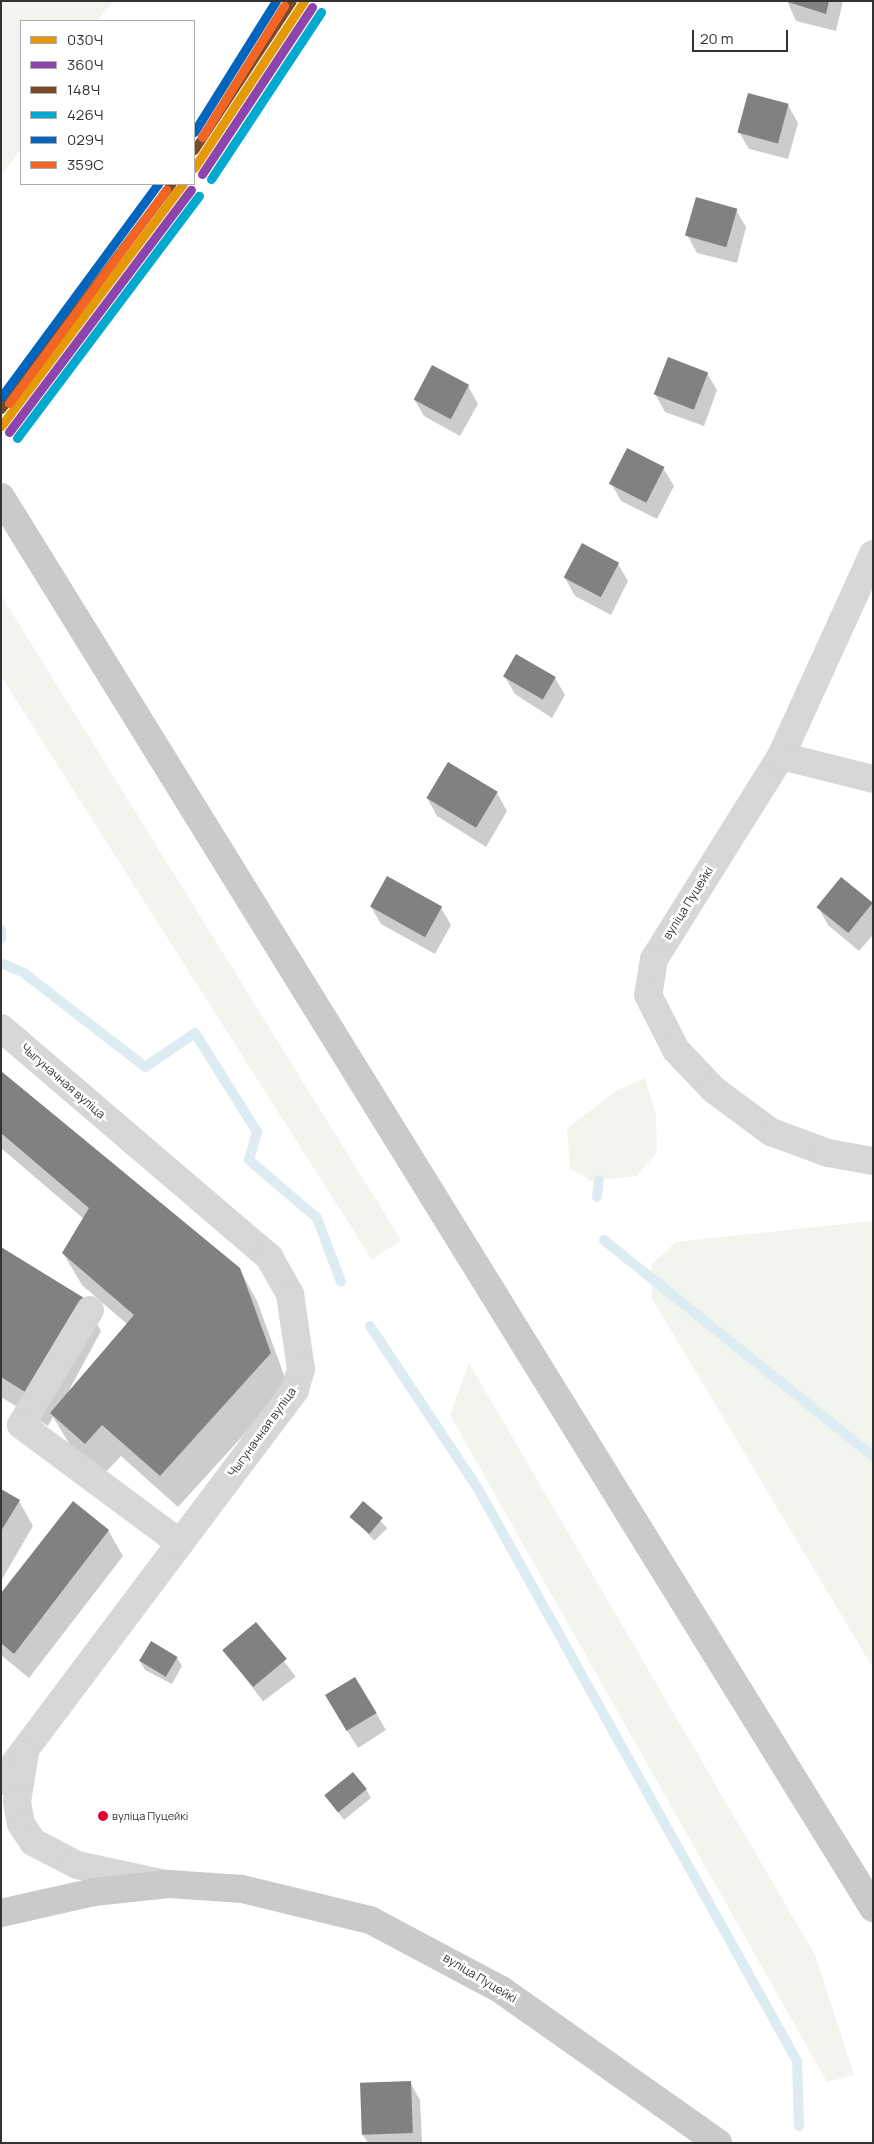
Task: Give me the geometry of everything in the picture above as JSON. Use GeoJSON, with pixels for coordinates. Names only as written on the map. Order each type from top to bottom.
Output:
{"type":"FeatureCollection","features":[{"type":"Feature","properties":{"kind":"main road"},"geometry":{"type":"LineString","coordinates":[[1,497],[873,1908]]}},
{"type":"Feature","properties":{"kind":"main road","name":"вуліца Пуцейкі"},"geometry":{"type":"LineString","coordinates":[[1,1912],[94,1892],[169,1884],[242,1889],[370,1920],[500,1989],[718,2143]]}},
{"type":"Feature","properties":{"kind":"street","name":"вуліца Пуцейкі"},"geometry":{"type":"LineString","coordinates":[[873,554],[781,756],[654,959],[648,995],[676,1050],[714,1090],[771,1132],[828,1153],[873,1161]]}},
{"type":"Feature","properties":{"kind":"street"},"geometry":{"type":"LineString","coordinates":[[781,756],[873,780]]}},
{"type":"Feature","properties":{"kind":"street","name":"Чыгуначная вуліца"},"geometry":{"type":"LineString","coordinates":[[1,1028],[269,1257],[290,1294],[300,1347],[301,1368],[295,1390],[1,1781]]}},
{"type":"Feature","properties":{"kind":"street"},"geometry":{"type":"LineString","coordinates":[[90,1310],[21,1424],[180,1543]]}},
{"type":"Feature","properties":{"kind":"street"},"geometry":{"type":"LineString","coordinates":[[26,1749],[17,1802],[21,1824],[33,1842],[77,1865],[169,1884]]}},
{"type":"Feature","properties":{"kind":"shaded area"},"geometry":{"type":"Polygon","coordinates":[[[1,1],[114,1],[98,20],[20,20],[20,151],[1,175],[1,1]]]}},
{"type":"Feature","properties":{"kind":"shaded area"},"geometry":{"type":"Polygon","coordinates":[[[1,595],[401,1240],[372,1260],[1,676],[1,595]]]}},
{"type":"Feature","properties":{"kind":"shaded area"},"geometry":{"type":"Polygon","coordinates":[[[645,1078],[656,1116],[657,1152],[637,1176],[591,1181],[570,1168],[567,1129],[616,1091],[645,1078]]]}},
{"type":"Feature","properties":{"kind":"shaded area"},"geometry":{"type":"Polygon","coordinates":[[[873,1221],[873,1668],[652,1299],[651,1265],[676,1242],[873,1221]]]}},
{"type":"Feature","properties":{"kind":"shaded area"},"geometry":{"type":"Polygon","coordinates":[[[469,1363],[815,1955],[854,2075],[827,2082],[450,1415],[469,1363]]]}},
{"type":"Feature","properties":{"kind":"building"},"geometry":{"type":"Polygon","coordinates":[[[785,1],[829,1],[826,14],[785,1]]]}},
{"type":"Feature","properties":{"kind":"building"},"geometry":{"type":"Polygon","coordinates":[[[748,93],[789,104],[778,143],[737,133],[748,93]]]}},
{"type":"Feature","properties":{"kind":"building"},"geometry":{"type":"Polygon","coordinates":[[[696,197],[737,209],[726,247],[685,235],[696,197]]]}},
{"type":"Feature","properties":{"kind":"building"},"geometry":{"type":"Polygon","coordinates":[[[668,357],[708,372],[694,410],[654,394],[668,357]]]}},
{"type":"Feature","properties":{"kind":"building"},"geometry":{"type":"Polygon","coordinates":[[[432,365],[469,385],[451,419],[414,399],[432,365]]]}},
{"type":"Feature","properties":{"kind":"building"},"geometry":{"type":"Polygon","coordinates":[[[627,448],[664,467],[646,503],[609,484],[627,448]]]}},
{"type":"Feature","properties":{"kind":"building"},"geometry":{"type":"Polygon","coordinates":[[[582,543],[619,563],[601,597],[564,577],[582,543]]]}},
{"type":"Feature","properties":{"kind":"building"},"geometry":{"type":"Polygon","coordinates":[[[516,654],[556,677],[543,700],[503,677],[516,654]]]}},
{"type":"Feature","properties":{"kind":"building"},"geometry":{"type":"Polygon","coordinates":[[[448,762],[498,792],[476,828],[426,798],[448,762]]]}},
{"type":"Feature","properties":{"kind":"building"},"geometry":{"type":"Polygon","coordinates":[[[387,876],[442,907],[425,937],[370,907],[387,876]]]}},
{"type":"Feature","properties":{"kind":"building"},"geometry":{"type":"Polygon","coordinates":[[[841,877],[873,903],[848,933],[816,907],[841,877]]]}},
{"type":"Feature","properties":{"kind":"building"},"geometry":{"type":"Polygon","coordinates":[[[1,1071],[240,1268],[271,1353],[160,1476],[102,1425],[85,1444],[50,1413],[134,1315],[62,1253],[89,1208],[1,1133],[1,1071]]]}},
{"type":"Feature","properties":{"kind":"building"},"geometry":{"type":"Polygon","coordinates":[[[1,1247],[84,1298],[30,1395],[1,1377],[1,1247]]]}},
{"type":"Feature","properties":{"kind":"building"},"geometry":{"type":"Polygon","coordinates":[[[1,1489],[20,1500],[1,1531],[1,1489]]]}},
{"type":"Feature","properties":{"kind":"building"},"geometry":{"type":"Polygon","coordinates":[[[73,1501],[109,1530],[14,1654],[1,1643],[1,1593],[73,1501]]]}},
{"type":"Feature","properties":{"kind":"building"},"geometry":{"type":"Polygon","coordinates":[[[363,1501],[383,1518],[369,1534],[350,1517],[363,1501]]]}},
{"type":"Feature","properties":{"kind":"building"},"geometry":{"type":"Polygon","coordinates":[[[256,1622],[287,1659],[253,1687],[222,1650],[256,1622]]]}},
{"type":"Feature","properties":{"kind":"building"},"geometry":{"type":"Polygon","coordinates":[[[151,1641],[178,1657],[166,1677],[139,1661],[151,1641]]]}},
{"type":"Feature","properties":{"kind":"building"},"geometry":{"type":"Polygon","coordinates":[[[355,1677],[377,1713],[347,1731],[325,1695],[355,1677]]]}},
{"type":"Feature","properties":{"kind":"building"},"geometry":{"type":"Polygon","coordinates":[[[353,1772],[367,1789],[338,1812],[324,1795],[353,1772]]]}},
{"type":"Feature","properties":{"kind":"building"},"geometry":{"type":"Polygon","coordinates":[[[411,2081],[413,2133],[362,2135],[360,2083],[411,2081]]]}},
{"type":"Feature","properties":{"kind":"waterway"},"geometry":{"type":"LineString","coordinates":[[1,930],[1,939]]}},
{"type":"Feature","properties":{"kind":"waterway"},"geometry":{"type":"LineString","coordinates":[[1,963],[24,973],[145,1067],[195,1033],[257,1132],[249,1160],[317,1218],[341,1282]]}},
{"type":"Feature","properties":{"kind":"waterway"},"geometry":{"type":"LineString","coordinates":[[597,1197],[599,1180]]}},
{"type":"Feature","properties":{"kind":"waterway"},"geometry":{"type":"LineString","coordinates":[[604,1240],[873,1456]]}},
{"type":"Feature","properties":{"kind":"waterway"},"geometry":{"type":"LineString","coordinates":[[370,1326],[477,1487],[797,2061],[799,2126]]}},
{"type":"Feature","properties":{"kind":"transit line","name":"029Ч"},"geometry":{"type":"LineString","coordinates":[[195,130],[276,1]]}},
{"type":"Feature","properties":{"kind":"transit line","name":"148Ч"},"geometry":{"type":"LineString","coordinates":[[195,148],[292,1]]}},
{"type":"Feature","properties":{"kind":"transit line","name":"030Ч"},"geometry":{"type":"LineString","coordinates":[[195,166],[304,1]]}},
{"type":"Feature","properties":{"kind":"transit line","name":"359С"},"geometry":{"type":"LineString","coordinates":[[202,137],[284,6]]}},
{"type":"Feature","properties":{"kind":"transit line","name":"360Ч"},"geometry":{"type":"LineString","coordinates":[[202,174],[312,7]]}},
{"type":"Feature","properties":{"kind":"transit line","name":"426Ч"},"geometry":{"type":"LineString","coordinates":[[211,179],[321,12]]}},
{"type":"Feature","properties":{"kind":"transit line","name":"029Ч"},"geometry":{"type":"LineString","coordinates":[[1,397],[157,185]]}},
{"type":"Feature","properties":{"kind":"transit line","name":"148Ч"},"geometry":{"type":"LineString","coordinates":[[1,409],[170,185]]}},
{"type":"Feature","properties":{"kind":"transit line","name":"030Ч"},"geometry":{"type":"LineString","coordinates":[[1,426],[182,185]]}},
{"type":"Feature","properties":{"kind":"transit line","name":"359С"},"geometry":{"type":"LineString","coordinates":[[9,403],[166,190]]}},
{"type":"Feature","properties":{"kind":"transit line","name":"360Ч"},"geometry":{"type":"LineString","coordinates":[[9,432],[191,190]]}},
{"type":"Feature","properties":{"kind":"transit line","name":"426Ч"},"geometry":{"type":"LineString","coordinates":[[17,438],[199,196]]}},
{"type":"Feature","properties":{"kind":"place","name":"вуліца Пуцейкі"},"geometry":{"type":"Point","coordinates":[103,1816]}}]}
